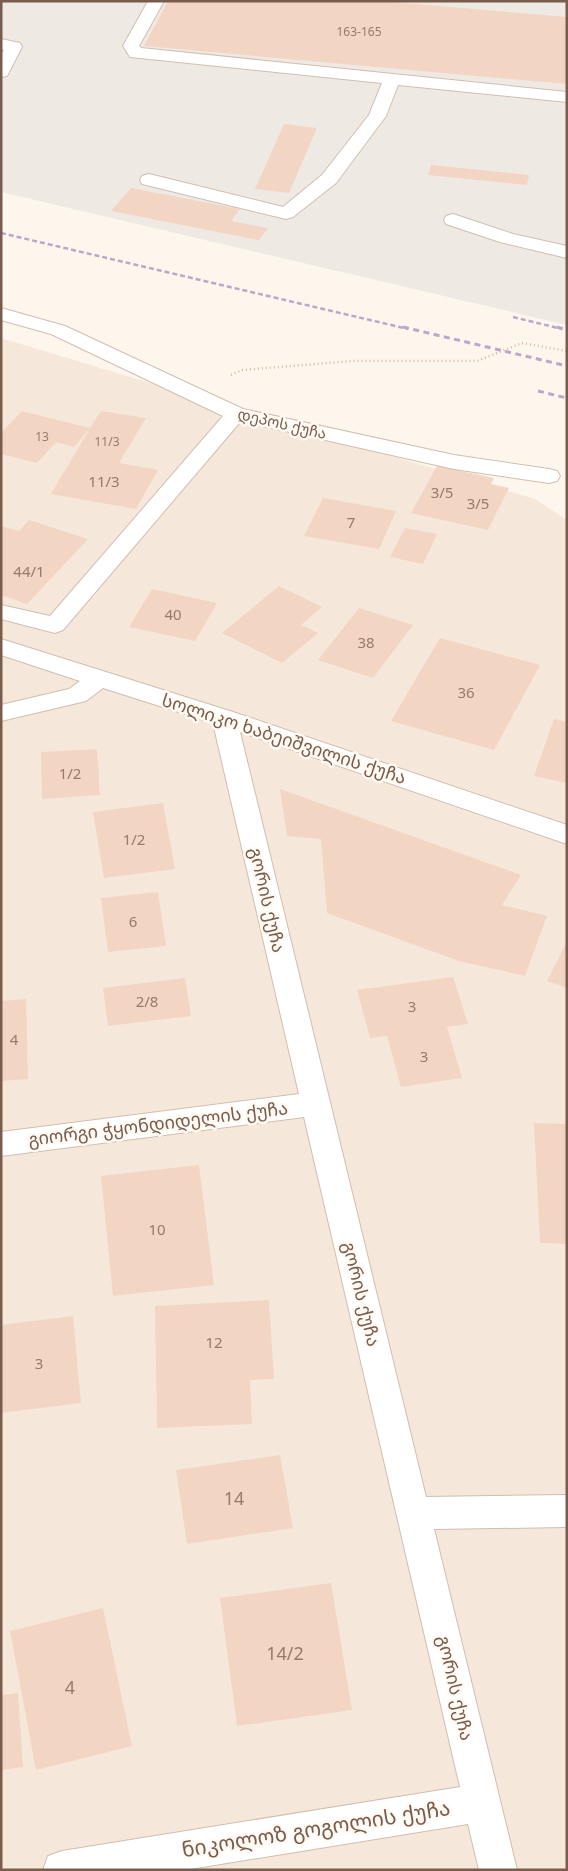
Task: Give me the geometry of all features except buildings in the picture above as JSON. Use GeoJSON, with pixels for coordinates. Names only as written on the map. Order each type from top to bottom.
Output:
{"type":"FeatureCollection","features":[{"type":"Feature","properties":{"kind":"street"},"geometry":{"type":"LineString","coordinates":[[156,1],[131,46],[136,53],[567,97]]}},
{"type":"Feature","properties":{"kind":"street"},"geometry":{"type":"LineString","coordinates":[[1,44],[14,46],[1,72]]}},
{"type":"Feature","properties":{"kind":"street"},"geometry":{"type":"LineString","coordinates":[[149,180],[286,213],[329,179],[377,116],[392,79]]}},
{"type":"Feature","properties":{"kind":"street"},"geometry":{"type":"LineString","coordinates":[[452,220],[507,238],[567,252]]}},
{"type":"Feature","properties":{"kind":"street","name":"დეპოს ქუჩა"},"geometry":{"type":"LineString","coordinates":[[1,314],[58,330],[236,414],[454,462],[549,476]]}},
{"type":"Feature","properties":{"kind":"street"},"geometry":{"type":"LineString","coordinates":[[1,612],[55,625],[236,414]]}},
{"type":"Feature","properties":{"kind":"street","name":"სოლიკო ხაბეიშვილის ქუჩა"},"geometry":{"type":"LineString","coordinates":[[1,647],[224,718],[567,834]]}},
{"type":"Feature","properties":{"kind":"street"},"geometry":{"type":"LineString","coordinates":[[1,713],[77,695],[99,679]]}},
{"type":"Feature","properties":{"kind":"street","name":"გორის ქუჩა"},"geometry":{"type":"LineString","coordinates":[[224,718],[498,1870]]}},
{"type":"Feature","properties":{"kind":"street","name":"გიორგი ჭყონდიდელის ქუჩა"},"geometry":{"type":"LineString","coordinates":[[1,1144],[315,1104]]}},
{"type":"Feature","properties":{"kind":"street"},"geometry":{"type":"LineString","coordinates":[[414,1512],[567,1511]]}},
{"type":"Feature","properties":{"kind":"street","name":"ნიკოლოზ გოგოლის ქუჩა"},"geometry":{"type":"LineString","coordinates":[[62,1870],[481,1803]]}},
{"type":"Feature","properties":{"kind":"path"},"geometry":{"type":"LineString","coordinates":[[188,392],[242,370],[352,361],[477,361],[522,343],[567,351]]}},
{"type":"Feature","properties":{"kind":"shaded area"},"geometry":{"type":"Polygon","coordinates":[[[1,1],[567,1],[567,325],[1,192],[1,1]]]}},
{"type":"Feature","properties":{"kind":"shaded area"},"geometry":{"type":"Polygon","coordinates":[[[1,338],[535,499],[567,520],[567,1870],[1,1870],[1,338]]]}},
{"type":"Feature","properties":{"kind":"railway"},"geometry":{"type":"LineString","coordinates":[[1,233],[408,329]]}},
{"type":"Feature","properties":{"kind":"railway"},"geometry":{"type":"LineString","coordinates":[[513,317],[562,329]]}},
{"type":"Feature","properties":{"kind":"railway"},"geometry":{"type":"LineString","coordinates":[[403,327],[567,366]]}},
{"type":"Feature","properties":{"kind":"railway"},"geometry":{"type":"LineString","coordinates":[[557,327],[567,330]]}},
{"type":"Feature","properties":{"kind":"railway"},"geometry":{"type":"LineString","coordinates":[[538,391],[567,398]]}}]}
